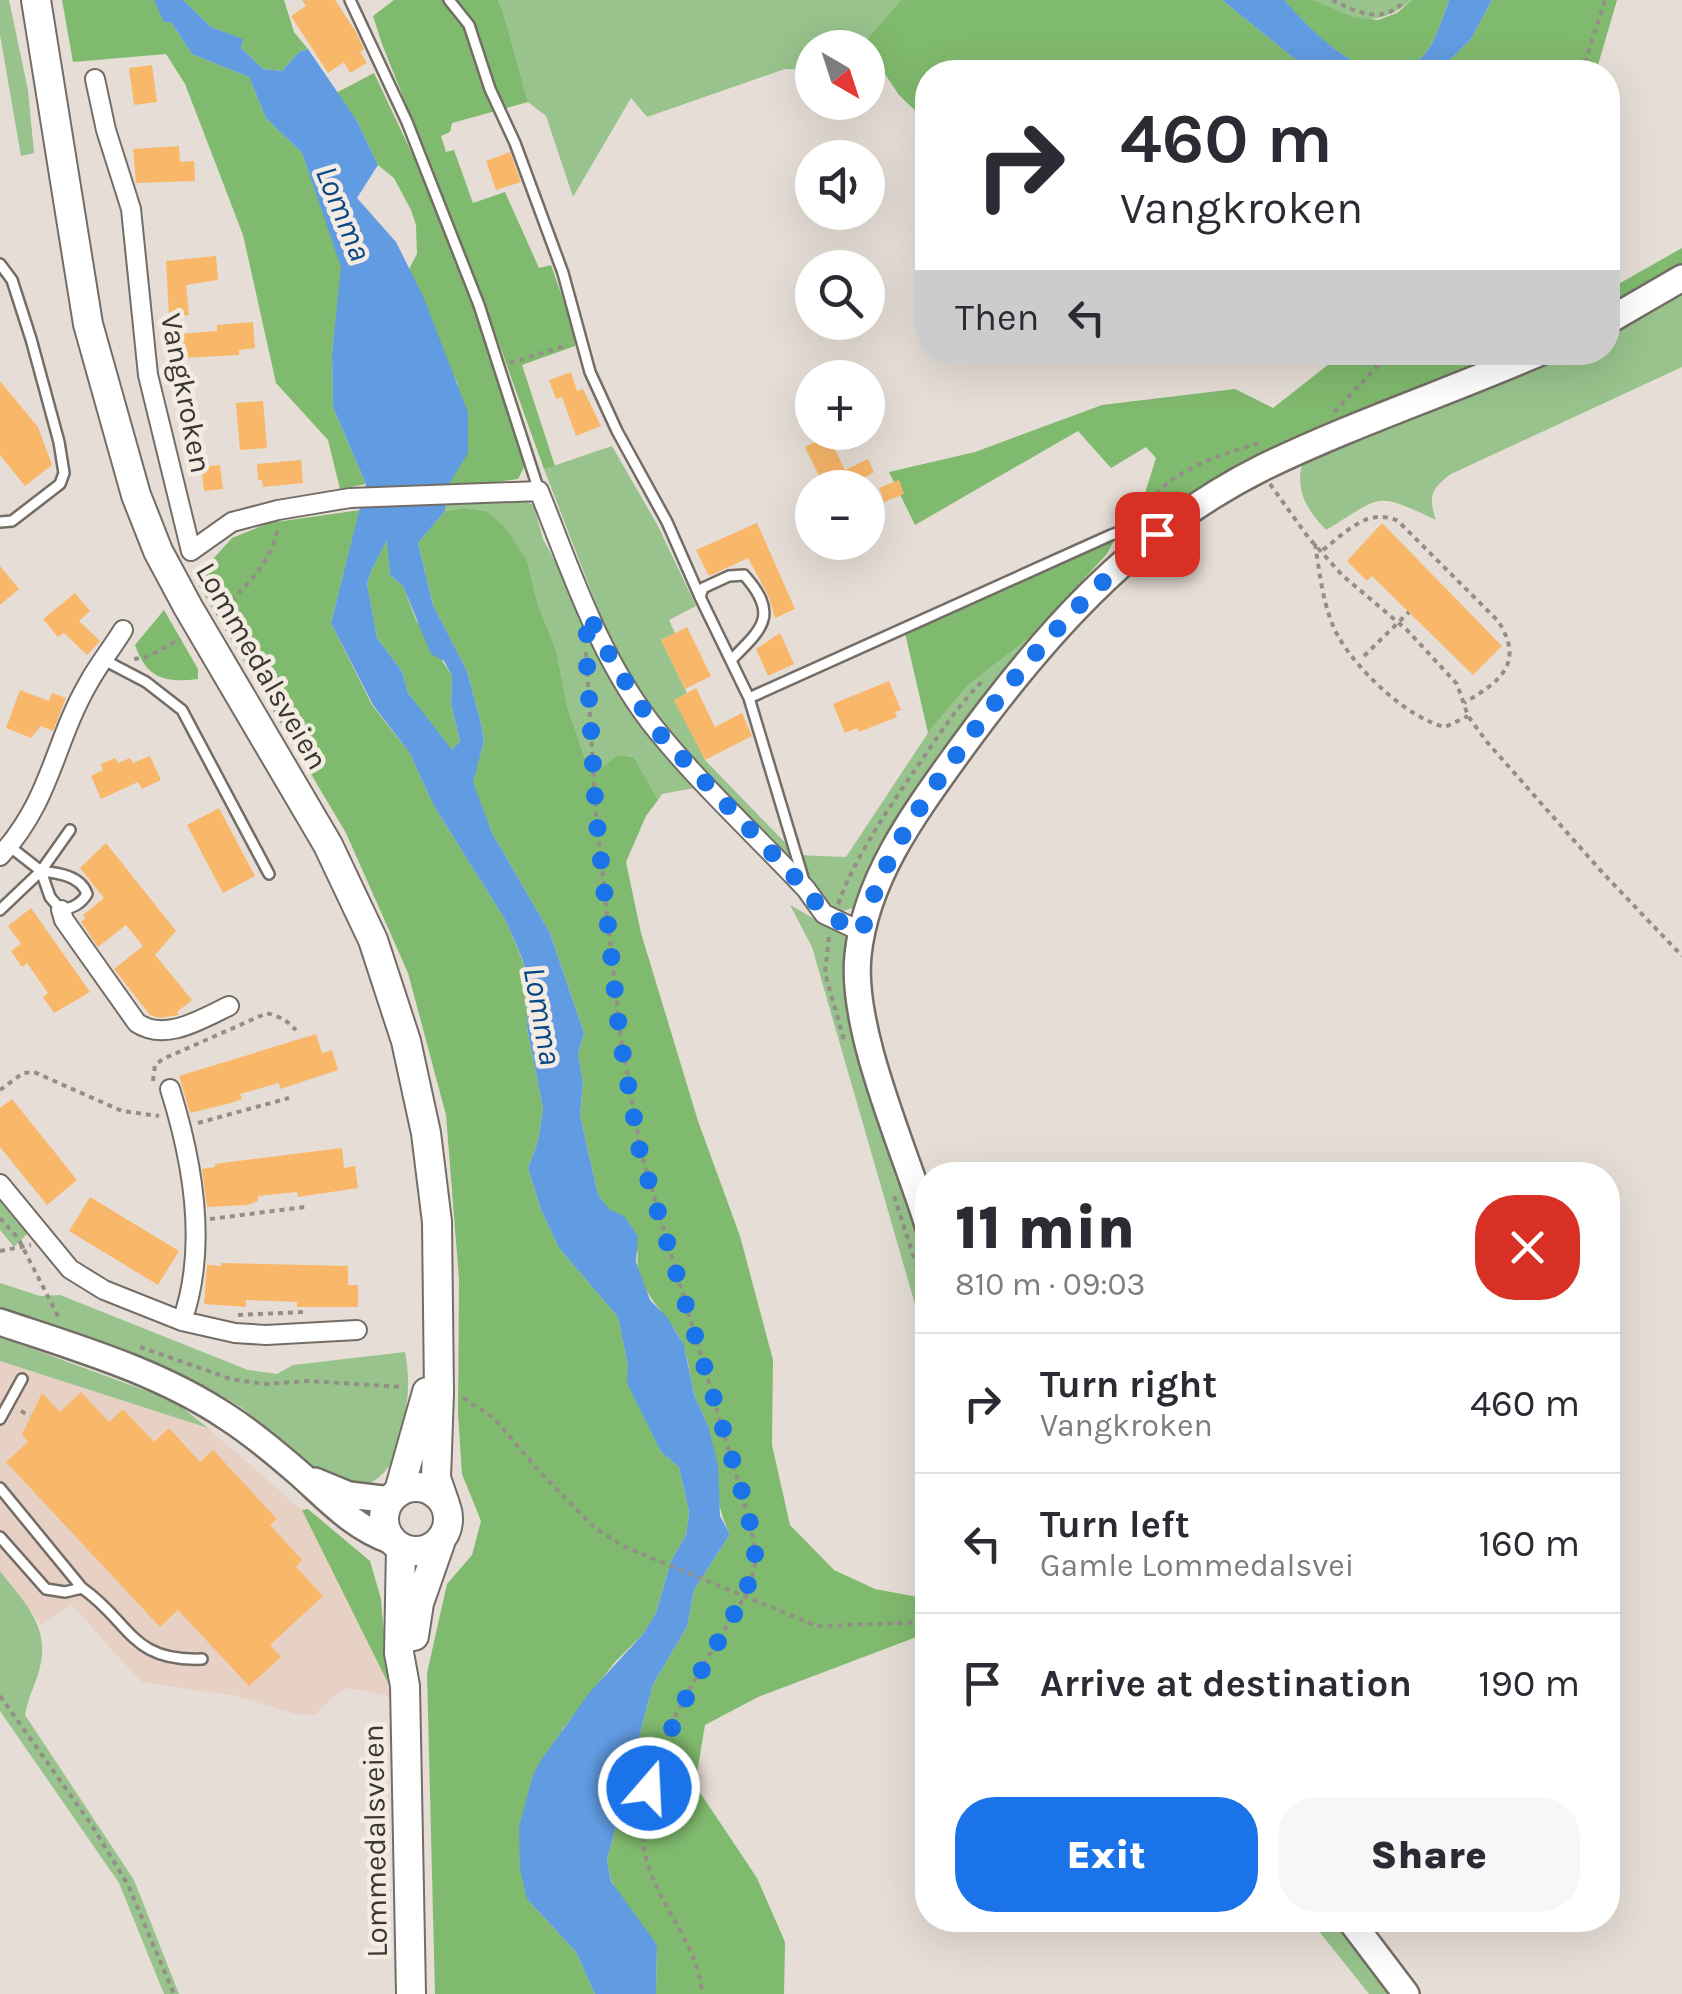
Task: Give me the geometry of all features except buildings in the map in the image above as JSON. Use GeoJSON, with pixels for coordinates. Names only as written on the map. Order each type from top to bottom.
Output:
{"type":"FeatureCollection","features":[{"type":"Feature","properties":{"kind":"main road","name":"Lommedalsveien"},"geometry":{"type":"LineString","coordinates":[[36,0],[88,324],[136,495],[158,551],[188,607],[336,860],[373,940],[406,1041],[435,1196],[439,1289],[436,1478],[445,1504]]}},
{"type":"Feature","properties":{"kind":"main road","name":"Lommedalsveien"},"geometry":{"type":"LineString","coordinates":[[395,1496],[436,1357]]}},
{"type":"Feature","properties":{"kind":"main road"},"geometry":{"type":"LineString","coordinates":[[422,1487],[435,1492],[445,1504],[449,1518],[440,1542],[423,1551],[397,1544],[384,1522],[395,1496],[422,1487]]}},
{"type":"Feature","properties":{"kind":"main road","name":"Lommedalsveien"},"geometry":{"type":"LineString","coordinates":[[404,1686],[418,1603],[440,1542]]}},
{"type":"Feature","properties":{"kind":"main road","name":"Lommedalsveien"},"geometry":{"type":"LineString","coordinates":[[397,1544],[411,1994]]}},
{"type":"Feature","properties":{"kind":"street","name":"Vangkroken"},"geometry":{"type":"LineString","coordinates":[[95,79],[106,130],[131,208],[148,375],[191,551],[232,522],[278,510],[350,498],[539,491]]}},
{"type":"Feature","properties":{"kind":"street"},"geometry":{"type":"LineString","coordinates":[[1620,314],[1682,278]]}},
{"type":"Feature","properties":{"kind":"street"},"geometry":{"type":"LineString","coordinates":[[915,1184],[863,1022],[858,957],[878,880],[898,841],[991,706],[1027,660],[1147,530],[1262,468],[1510,365]]}},
{"type":"Feature","properties":{"kind":"street"},"geometry":{"type":"LineString","coordinates":[[539,491],[588,614],[614,664],[657,731],[806,889],[817,906],[832,920],[862,932]]}},
{"type":"Feature","properties":{"kind":"street"},"geometry":{"type":"LineString","coordinates":[[4,851],[46,788],[82,696],[123,630]]}},
{"type":"Feature","properties":{"kind":"street"},"geometry":{"type":"LineString","coordinates":[[61,910],[64,920],[137,1023],[149,1031],[172,1030],[229,1006]]}},
{"type":"Feature","properties":{"kind":"street"},"geometry":{"type":"LineString","coordinates":[[170,1089],[180,1122],[195,1221],[195,1274],[182,1321]]}},
{"type":"Feature","properties":{"kind":"street"},"geometry":{"type":"LineString","coordinates":[[0,1184],[70,1269],[88,1282],[182,1321],[266,1335],[356,1330]]}},
{"type":"Feature","properties":{"kind":"street"},"geometry":{"type":"LineString","coordinates":[[0,1322],[109,1358],[226,1416],[302,1475],[338,1511],[369,1532],[397,1544]]}},
{"type":"Feature","properties":{"kind":"street"},"geometry":{"type":"LineString","coordinates":[[302,1475],[349,1495],[395,1496]]}},
{"type":"Feature","properties":{"kind":"street"},"geometry":{"type":"LineString","coordinates":[[1359,1932],[1406,1994]]}},
{"type":"Feature","properties":{"kind":"lane"},"geometry":{"type":"LineString","coordinates":[[350,0],[406,122],[479,305],[539,491]]}},
{"type":"Feature","properties":{"kind":"lane"},"geometry":{"type":"LineString","coordinates":[[449,0],[468,25],[490,89],[515,143],[564,273],[590,372],[667,522],[749,698],[806,889]]}},
{"type":"Feature","properties":{"kind":"lane"},"geometry":{"type":"LineString","coordinates":[[0,264],[12,280],[26,324],[64,473],[60,484],[12,521],[0,522]]}},
{"type":"Feature","properties":{"kind":"lane"},"geometry":{"type":"LineString","coordinates":[[749,698],[1147,530]]}},
{"type":"Feature","properties":{"kind":"lane"},"geometry":{"type":"LineString","coordinates":[[700,597],[703,588],[729,576],[744,575],[755,587],[766,614],[762,628],[731,660]]}},
{"type":"Feature","properties":{"kind":"lane"},"geometry":{"type":"LineString","coordinates":[[104,660],[156,688],[182,710],[269,874]]}},
{"type":"Feature","properties":{"kind":"lane"},"geometry":{"type":"LineString","coordinates":[[0,910],[42,871],[70,830]]}},
{"type":"Feature","properties":{"kind":"lane"},"geometry":{"type":"LineString","coordinates":[[4,851],[42,871],[62,873],[86,888],[84,900],[61,910],[50,898],[42,871]]}},
{"type":"Feature","properties":{"kind":"lane"},"geometry":{"type":"LineString","coordinates":[[0,1419],[22,1379]]}},
{"type":"Feature","properties":{"kind":"lane"},"geometry":{"type":"LineString","coordinates":[[0,1488],[82,1588],[136,1641],[156,1655],[202,1659]]}},
{"type":"Feature","properties":{"kind":"lane"},"geometry":{"type":"LineString","coordinates":[[0,1536],[46,1588],[65,1592],[82,1588]]}},
{"type":"Feature","properties":{"kind":"path"},"geometry":{"type":"LineString","coordinates":[[1332,0],[1366,15],[1381,16],[1396,10],[1405,0]]}},
{"type":"Feature","properties":{"kind":"path"},"geometry":{"type":"LineString","coordinates":[[1586,60],[1605,0]]}},
{"type":"Feature","properties":{"kind":"path"},"geometry":{"type":"LineString","coordinates":[[499,367],[582,342]]}},
{"type":"Feature","properties":{"kind":"path"},"geometry":{"type":"LineString","coordinates":[[1331,415],[1379,365]]}},
{"type":"Feature","properties":{"kind":"path"},"geometry":{"type":"LineString","coordinates":[[1147,530],[1149,501],[1170,482],[1234,451],[1275,440]]}},
{"type":"Feature","properties":{"kind":"path"},"geometry":{"type":"LineString","coordinates":[[1262,468],[1282,503],[1315,544],[1342,574],[1407,630],[1457,684],[1468,716],[1487,742],[1600,871],[1682,956]]}},
{"type":"Feature","properties":{"kind":"path"},"geometry":{"type":"LineString","coordinates":[[216,614],[242,592],[263,565],[277,533],[278,510]]}},
{"type":"Feature","properties":{"kind":"path"},"geometry":{"type":"LineString","coordinates":[[1322,552],[1367,518],[1386,515],[1398,521],[1498,620],[1512,652],[1495,680],[1464,703]]}},
{"type":"Feature","properties":{"kind":"path"},"geometry":{"type":"LineString","coordinates":[[1315,544],[1326,606],[1337,635],[1351,654],[1377,682],[1429,724],[1445,728],[1468,716]]}},
{"type":"Feature","properties":{"kind":"path"},"geometry":{"type":"LineString","coordinates":[[1364,656],[1410,612]]}},
{"type":"Feature","properties":{"kind":"path"},"geometry":{"type":"LineString","coordinates":[[588,614],[586,648],[596,814],[620,1038],[640,1152],[748,1512],[756,1560],[744,1597],[688,1694],[655,1764],[643,1812],[643,1849],[657,1893],[690,1950],[702,1994]]}},
{"type":"Feature","properties":{"kind":"path"},"geometry":{"type":"LineString","coordinates":[[104,660],[146,656],[180,639]]}},
{"type":"Feature","properties":{"kind":"path"},"geometry":{"type":"LineString","coordinates":[[848,1054],[826,974],[832,920],[854,866],[887,812],[959,707],[990,674]]}},
{"type":"Feature","properties":{"kind":"path"},"geometry":{"type":"LineString","coordinates":[[170,1089],[157,1087],[152,1080],[155,1065],[163,1060],[267,1013],[284,1019],[296,1030]]}},
{"type":"Feature","properties":{"kind":"path"},"geometry":{"type":"LineString","coordinates":[[0,1090],[15,1077],[34,1072],[122,1112],[180,1122],[290,1098]]}},
{"type":"Feature","properties":{"kind":"path"},"geometry":{"type":"LineString","coordinates":[[891,1186],[915,1261]]}},
{"type":"Feature","properties":{"kind":"path"},"geometry":{"type":"LineString","coordinates":[[195,1221],[304,1207]]}},
{"type":"Feature","properties":{"kind":"path"},"geometry":{"type":"LineString","coordinates":[[0,1218],[24,1248],[60,1320]]}},
{"type":"Feature","properties":{"kind":"path"},"geometry":{"type":"LineString","coordinates":[[0,1251],[24,1248]]}},
{"type":"Feature","properties":{"kind":"path"},"geometry":{"type":"LineString","coordinates":[[125,1341],[231,1379],[265,1384],[308,1380],[414,1387]]}},
{"type":"Feature","properties":{"kind":"path"},"geometry":{"type":"LineString","coordinates":[[450,1392],[494,1418],[595,1528],[626,1548],[818,1626],[915,1622]]}},
{"type":"Feature","properties":{"kind":"path"},"geometry":{"type":"LineString","coordinates":[[0,1696],[91,1824],[128,1885],[174,1994]]}},
{"type":"Feature","properties":{"kind":"shaded area"},"geometry":{"type":"Polygon","coordinates":[[[0,1361],[208,1428],[302,1510],[388,1683],[389,1696],[349,1688],[339,1692],[315,1715],[295,1714],[236,1696],[141,1682],[72,1605],[41,1625],[0,1571],[0,1361]]]}},
{"type":"Feature","properties":{"kind":"green space"},"geometry":{"type":"Polygon","coordinates":[[[0,0],[9,0],[28,90],[34,153],[21,156],[0,35],[0,0]]]}},
{"type":"Feature","properties":{"kind":"green space"},"geometry":{"type":"Polygon","coordinates":[[[62,0],[154,0],[164,21],[171,22],[192,54],[249,77],[266,118],[302,153],[342,267],[332,353],[333,407],[366,484],[340,489],[328,440],[276,383],[243,235],[185,84],[166,54],[73,62],[62,0]]]}},
{"type":"Feature","properties":{"kind":"green space"},"geometry":{"type":"Polygon","coordinates":[[[183,0],[284,0],[294,32],[308,49],[299,52],[282,71],[263,69],[241,48],[242,39],[211,27],[183,0]]]}},
{"type":"Feature","properties":{"kind":"green space"},"geometry":{"type":"Polygon","coordinates":[[[394,0],[498,0],[503,14],[528,102],[452,123],[450,132],[441,136],[446,152],[454,150],[473,203],[505,192],[539,268],[551,265],[574,330],[575,346],[522,365],[555,466],[544,469],[478,285],[382,44],[373,16],[394,0]]]}},
{"type":"Feature","properties":{"kind":"green space"},"geometry":{"type":"Polygon","coordinates":[[[498,0],[901,0],[876,30],[795,30],[795,69],[785,69],[647,117],[631,98],[573,197],[546,116],[528,102],[498,0]]]}},
{"type":"Feature","properties":{"kind":"green space"},"geometry":{"type":"Polygon","coordinates":[[[901,0],[1222,0],[1296,60],[915,60],[915,110],[885,74],[885,30],[875,30],[901,0]]]}},
{"type":"Feature","properties":{"kind":"green space"},"geometry":{"type":"Polygon","coordinates":[[[1284,0],[1313,0],[1353,17],[1378,20],[1397,13],[1412,0],[1449,0],[1435,38],[1417,60],[1353,60],[1311,29],[1284,0]]]}},
{"type":"Feature","properties":{"kind":"green space"},"geometry":{"type":"Polygon","coordinates":[[[1313,0],[1412,0],[1387,15],[1364,19],[1313,0]]]}},
{"type":"Feature","properties":{"kind":"green space"},"geometry":{"type":"Polygon","coordinates":[[[1492,0],[1617,0],[1600,60],[1450,60],[1471,39],[1492,0]]]}},
{"type":"Feature","properties":{"kind":"green space"},"geometry":{"type":"Polygon","coordinates":[[[374,73],[432,196],[493,361],[524,467],[518,479],[446,489],[458,384],[409,269],[417,254],[416,225],[394,178],[378,165],[357,121],[336,93],[374,73]]]}},
{"type":"Feature","properties":{"kind":"green space"},"geometry":{"type":"Polygon","coordinates":[[[1682,248],[1682,265],[1620,303],[1620,283],[1682,248]]]}},
{"type":"Feature","properties":{"kind":"green space"},"geometry":{"type":"Polygon","coordinates":[[[1682,285],[1682,367],[1451,474],[1433,494],[1436,520],[1400,504],[1379,501],[1326,530],[1308,507],[1300,481],[1303,462],[1538,365],[1620,365],[1620,319],[1682,285]]]}},
{"type":"Feature","properties":{"kind":"green space"},"geometry":{"type":"Polygon","coordinates":[[[1328,365],[1494,365],[1171,509],[1152,508],[1144,496],[1156,458],[1146,447],[1111,468],[1078,431],[915,525],[889,472],[975,452],[1102,405],[1235,389],[1273,408],[1328,365]]]}},
{"type":"Feature","properties":{"kind":"green space"},"geometry":{"type":"Polygon","coordinates":[[[612,446],[658,526],[696,606],[669,620],[675,633],[661,640],[687,693],[675,700],[705,760],[797,855],[846,857],[928,733],[967,686],[1029,638],[853,908],[840,912],[826,902],[673,740],[617,658],[544,469],[612,446]]]}},
{"type":"Feature","properties":{"kind":"green space"},"geometry":{"type":"Polygon","coordinates":[[[524,499],[534,506],[543,539],[643,726],[694,788],[662,794],[658,800],[634,757],[617,755],[597,771],[587,764],[527,560],[463,508],[445,511],[445,503],[524,499]]]}},
{"type":"Feature","properties":{"kind":"green space"},"geometry":{"type":"Polygon","coordinates":[[[463,508],[488,512],[506,529],[527,560],[587,764],[597,771],[617,755],[634,757],[658,800],[646,816],[626,862],[641,933],[698,1121],[740,1236],[773,1360],[772,1445],[790,1525],[834,1570],[875,1589],[915,1596],[915,1638],[758,1697],[705,1725],[695,1785],[757,1878],[785,1942],[784,1994],[656,1994],[657,1945],[611,1880],[607,1860],[653,1684],[687,1627],[694,1590],[730,1534],[718,1496],[708,1429],[694,1393],[684,1347],[641,1280],[638,1253],[598,1195],[580,1115],[583,1083],[578,1054],[584,1033],[550,933],[492,833],[472,782],[484,741],[481,723],[467,671],[433,605],[418,543],[445,511],[463,508]]]}},
{"type":"Feature","properties":{"kind":"green space"},"geometry":{"type":"Polygon","coordinates":[[[360,510],[331,623],[372,705],[409,752],[434,806],[506,921],[522,959],[528,978],[527,1028],[543,1108],[538,1141],[528,1168],[541,1210],[559,1248],[618,1317],[628,1383],[661,1452],[679,1467],[689,1512],[686,1535],[671,1561],[656,1613],[643,1634],[615,1662],[562,1730],[527,1899],[576,1952],[595,1994],[435,1994],[427,1673],[447,1584],[472,1555],[481,1521],[462,1474],[458,1414],[459,1279],[446,1115],[408,973],[346,833],[195,579],[232,538],[269,523],[360,510]]]}},
{"type":"Feature","properties":{"kind":"green space"},"geometry":{"type":"Polygon","coordinates":[[[388,538],[390,575],[403,586],[416,620],[452,676],[451,704],[460,741],[451,751],[408,693],[402,671],[377,638],[367,584],[388,538]]]}},
{"type":"Feature","properties":{"kind":"green space"},"geometry":{"type":"Polygon","coordinates":[[[1115,539],[1106,555],[1029,638],[967,686],[928,733],[905,633],[1115,539]]]}},
{"type":"Feature","properties":{"kind":"green space"},"geometry":{"type":"Polygon","coordinates":[[[164,610],[198,669],[198,679],[159,676],[140,656],[135,645],[164,610]]]}},
{"type":"Feature","properties":{"kind":"green space"},"geometry":{"type":"Polygon","coordinates":[[[790,905],[848,938],[860,1039],[915,1211],[915,1304],[812,947],[790,905]]]}},
{"type":"Feature","properties":{"kind":"green space"},"geometry":{"type":"Polygon","coordinates":[[[0,1195],[30,1231],[14,1247],[0,1230],[0,1195]]]}},
{"type":"Feature","properties":{"kind":"green space"},"geometry":{"type":"Polygon","coordinates":[[[0,1283],[40,1296],[60,1295],[248,1370],[277,1374],[293,1365],[405,1352],[407,1401],[396,1454],[386,1471],[358,1486],[322,1475],[242,1408],[202,1385],[0,1311],[0,1283]]]}},
{"type":"Feature","properties":{"kind":"green space"},"geometry":{"type":"Polygon","coordinates":[[[0,1337],[174,1401],[208,1428],[0,1361],[0,1337]]]}},
{"type":"Feature","properties":{"kind":"green space"},"geometry":{"type":"Polygon","coordinates":[[[308,1509],[370,1561],[381,1599],[388,1683],[302,1510],[308,1509]]]}},
{"type":"Feature","properties":{"kind":"green space"},"geometry":{"type":"Polygon","coordinates":[[[0,1571],[24,1602],[41,1635],[41,1662],[25,1715],[134,1880],[179,1994],[164,1994],[119,1883],[0,1711],[0,1571]]]}},
{"type":"Feature","properties":{"kind":"green space"},"geometry":{"type":"Polygon","coordinates":[[[1320,1932],[1347,1932],[1396,1994],[1369,1994],[1320,1932]]]}},
{"type":"Feature","properties":{"kind":"water","name":"Lomma"},"geometry":{"type":"Polygon","coordinates":[[[154,0],[183,0],[211,27],[243,39],[241,48],[263,69],[282,71],[299,52],[308,49],[357,121],[378,165],[357,198],[396,242],[423,296],[468,412],[468,453],[446,489],[445,511],[418,543],[433,605],[467,671],[481,723],[484,741],[473,782],[492,833],[550,933],[584,1033],[578,1054],[583,1083],[580,1115],[598,1195],[610,1210],[624,1216],[638,1236],[636,1262],[650,1300],[667,1317],[684,1345],[694,1394],[708,1426],[718,1465],[720,1516],[730,1534],[694,1590],[687,1627],[653,1684],[607,1860],[611,1881],[657,1945],[656,1994],[595,1994],[576,1952],[527,1899],[520,1869],[519,1827],[541,1760],[590,1692],[643,1634],[656,1613],[671,1561],[686,1535],[689,1512],[679,1467],[661,1452],[627,1383],[628,1365],[618,1317],[559,1248],[541,1210],[528,1168],[538,1141],[543,1108],[527,1028],[528,978],[522,958],[506,921],[434,806],[409,752],[373,705],[331,623],[366,484],[333,407],[332,353],[341,267],[302,153],[266,118],[249,77],[192,54],[171,22],[164,22],[154,0]],[[387,540],[367,584],[377,638],[402,671],[408,693],[452,750],[460,741],[451,704],[452,676],[444,661],[431,654],[403,586],[390,575],[387,540]]]}},
{"type":"Feature","properties":{"kind":"water"},"geometry":{"type":"Polygon","coordinates":[[[1222,0],[1284,0],[1328,44],[1353,60],[1296,60],[1222,0]]]}},
{"type":"Feature","properties":{"kind":"water"},"geometry":{"type":"Polygon","coordinates":[[[1449,0],[1492,0],[1471,39],[1450,60],[1418,60],[1435,38],[1449,0]]]}},
{"type":"Feature","properties":{"kind":"route"},"geometry":{"type":"LineString","coordinates":[[649,1788],[655,1764],[688,1694],[744,1597],[756,1560],[748,1512],[640,1152],[620,1038],[596,814],[586,648],[588,614],[614,664],[657,731],[806,889],[824,914],[862,932],[878,880],[916,810],[991,706],[1076,606],[1157,534]]}}]}
